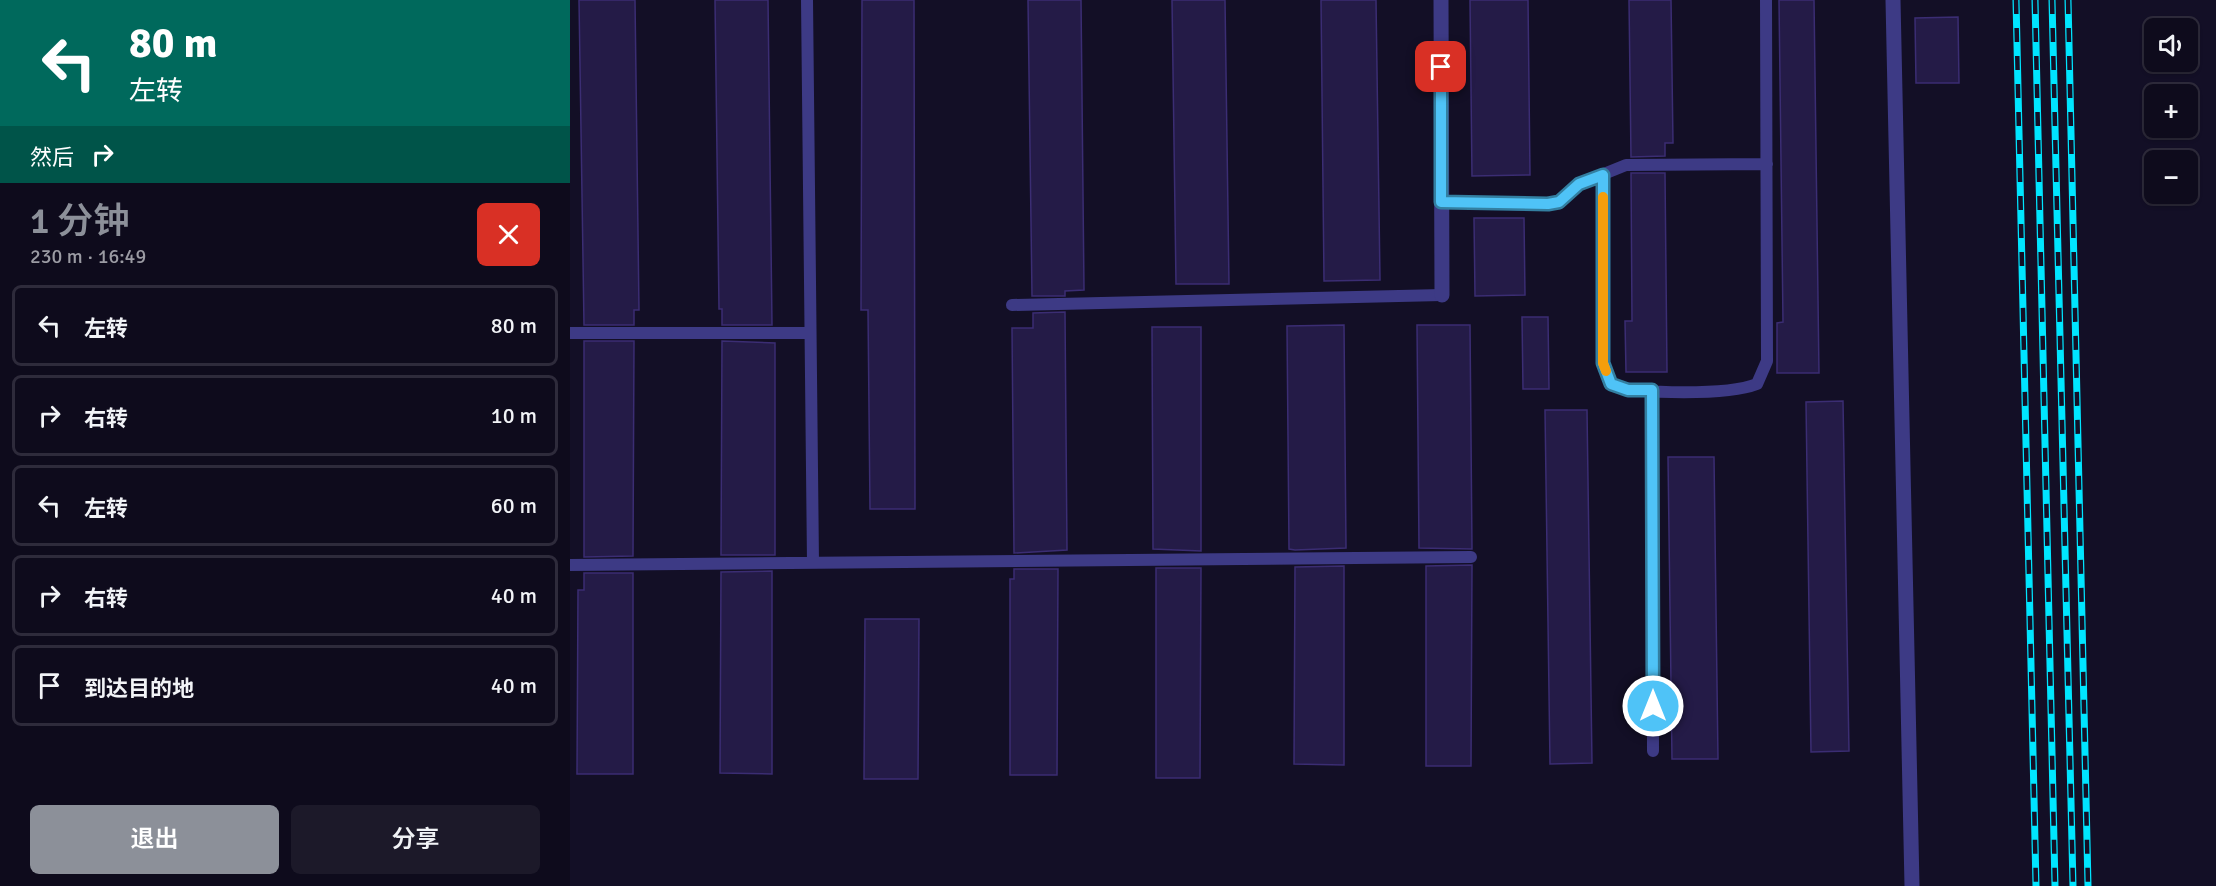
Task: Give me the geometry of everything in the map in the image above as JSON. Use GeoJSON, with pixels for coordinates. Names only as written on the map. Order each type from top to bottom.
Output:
{"type":"FeatureCollection","features":[{"type":"Feature","properties":{"kind":"street"},"geometry":{"type":"LineString","coordinates":[[1441,0],[1442,295]]}},
{"type":"Feature","properties":{"kind":"street"},"geometry":{"type":"LineString","coordinates":[[1893,0],[1912,886]]}},
{"type":"Feature","properties":{"kind":"lane"},"geometry":{"type":"LineString","coordinates":[[807,0],[813,563]]}},
{"type":"Feature","properties":{"kind":"lane"},"geometry":{"type":"LineString","coordinates":[[1603,175],[1603,363],[1611,384],[1628,390],[1741,390],[1757,384],[1767,361],[1766,0]]}},
{"type":"Feature","properties":{"kind":"lane"},"geometry":{"type":"LineString","coordinates":[[1441,202],[1548,204],[1559,202],[1579,184],[1626,165],[1767,164]]}},
{"type":"Feature","properties":{"kind":"lane"},"geometry":{"type":"LineString","coordinates":[[1012,305],[1442,295]]}},
{"type":"Feature","properties":{"kind":"lane"},"geometry":{"type":"LineString","coordinates":[[570,333],[810,333]]}},
{"type":"Feature","properties":{"kind":"lane"},"geometry":{"type":"LineString","coordinates":[[1652,390],[1653,751]]}},
{"type":"Feature","properties":{"kind":"lane"},"geometry":{"type":"LineString","coordinates":[[570,565],[1471,557]]}},
{"type":"Feature","properties":{"kind":"building"},"geometry":{"type":"Polygon","coordinates":[[[579,0],[635,0],[639,310],[634,310],[634,325],[584,325],[579,0]]]}},
{"type":"Feature","properties":{"kind":"building"},"geometry":{"type":"Polygon","coordinates":[[[715,0],[768,0],[772,325],[722,325],[722,309],[719,309],[715,0]]]}},
{"type":"Feature","properties":{"kind":"building"},"geometry":{"type":"Polygon","coordinates":[[[862,0],[914,0],[915,509],[870,509],[868,310],[861,310],[862,0]]]}},
{"type":"Feature","properties":{"kind":"building"},"geometry":{"type":"Polygon","coordinates":[[[1028,0],[1081,0],[1084,290],[1065,291],[1065,296],[1032,296],[1028,0]]]}},
{"type":"Feature","properties":{"kind":"building"},"geometry":{"type":"Polygon","coordinates":[[[1172,0],[1225,0],[1229,284],[1176,284],[1172,0]]]}},
{"type":"Feature","properties":{"kind":"building"},"geometry":{"type":"Polygon","coordinates":[[[1321,0],[1376,0],[1380,280],[1324,281],[1321,0]]]}},
{"type":"Feature","properties":{"kind":"building"},"geometry":{"type":"Polygon","coordinates":[[[1470,0],[1528,0],[1530,175],[1472,176],[1470,0]]]}},
{"type":"Feature","properties":{"kind":"building"},"geometry":{"type":"Polygon","coordinates":[[[1629,0],[1671,0],[1673,143],[1665,143],[1665,156],[1631,157],[1629,0]]]}},
{"type":"Feature","properties":{"kind":"building"},"geometry":{"type":"Polygon","coordinates":[[[1779,0],[1814,0],[1819,373],[1777,373],[1777,323],[1783,322],[1779,0]]]}},
{"type":"Feature","properties":{"kind":"building"},"geometry":{"type":"Polygon","coordinates":[[[1958,17],[1959,83],[1916,83],[1915,18],[1958,17]]]}},
{"type":"Feature","properties":{"kind":"building"},"geometry":{"type":"Polygon","coordinates":[[[1631,173],[1665,173],[1667,372],[1626,372],[1625,321],[1632,321],[1631,173]]]}},
{"type":"Feature","properties":{"kind":"building"},"geometry":{"type":"Polygon","coordinates":[[[1474,218],[1524,218],[1525,295],[1475,296],[1474,218]]]}},
{"type":"Feature","properties":{"kind":"building"},"geometry":{"type":"Polygon","coordinates":[[[1065,312],[1067,550],[1014,553],[1012,328],[1033,328],[1033,313],[1065,312]]]}},
{"type":"Feature","properties":{"kind":"building"},"geometry":{"type":"Polygon","coordinates":[[[1522,317],[1548,317],[1549,389],[1523,389],[1522,317]]]}},
{"type":"Feature","properties":{"kind":"building"},"geometry":{"type":"Polygon","coordinates":[[[1344,325],[1346,548],[1289,549],[1287,326],[1344,325]]]}},
{"type":"Feature","properties":{"kind":"building"},"geometry":{"type":"Polygon","coordinates":[[[1417,325],[1470,325],[1472,549],[1419,548],[1417,325]]]}},
{"type":"Feature","properties":{"kind":"building"},"geometry":{"type":"Polygon","coordinates":[[[1152,327],[1201,327],[1201,551],[1153,549],[1152,327]]]}},
{"type":"Feature","properties":{"kind":"building"},"geometry":{"type":"Polygon","coordinates":[[[584,341],[634,341],[633,556],[584,557],[584,341]]]}},
{"type":"Feature","properties":{"kind":"building"},"geometry":{"type":"Polygon","coordinates":[[[722,341],[775,343],[775,555],[721,555],[722,341]]]}},
{"type":"Feature","properties":{"kind":"building"},"geometry":{"type":"Polygon","coordinates":[[[1843,401],[1849,751],[1811,752],[1806,402],[1843,401]]]}},
{"type":"Feature","properties":{"kind":"building"},"geometry":{"type":"Polygon","coordinates":[[[1545,410],[1587,410],[1592,763],[1550,764],[1545,410]]]}},
{"type":"Feature","properties":{"kind":"building"},"geometry":{"type":"Polygon","coordinates":[[[1668,457],[1714,457],[1718,759],[1672,759],[1668,457]]]}},
{"type":"Feature","properties":{"kind":"building"},"geometry":{"type":"Polygon","coordinates":[[[1472,565],[1471,766],[1426,766],[1426,566],[1472,565]]]}},
{"type":"Feature","properties":{"kind":"building"},"geometry":{"type":"Polygon","coordinates":[[[1344,566],[1344,765],[1294,764],[1295,567],[1344,566]]]}},
{"type":"Feature","properties":{"kind":"building"},"geometry":{"type":"Polygon","coordinates":[[[1156,568],[1201,568],[1200,778],[1156,778],[1156,568]]]}},
{"type":"Feature","properties":{"kind":"building"},"geometry":{"type":"Polygon","coordinates":[[[1014,569],[1058,569],[1057,775],[1010,775],[1010,579],[1014,579],[1014,569]]]}},
{"type":"Feature","properties":{"kind":"building"},"geometry":{"type":"Polygon","coordinates":[[[772,571],[772,774],[720,773],[721,572],[772,571]]]}},
{"type":"Feature","properties":{"kind":"building"},"geometry":{"type":"Polygon","coordinates":[[[584,573],[633,573],[633,774],[577,774],[578,590],[584,590],[584,573]]]}},
{"type":"Feature","properties":{"kind":"building"},"geometry":{"type":"Polygon","coordinates":[[[865,619],[919,619],[918,779],[864,779],[865,619]]]}},
{"type":"Feature","properties":{"kind":"railway"},"geometry":{"type":"LineString","coordinates":[[2016,0],[2036,886]]}},
{"type":"Feature","properties":{"kind":"railway"},"geometry":{"type":"LineString","coordinates":[[2035,0],[2055,886]]}},
{"type":"Feature","properties":{"kind":"railway"},"geometry":{"type":"LineString","coordinates":[[2052,0],[2073,886]]}},
{"type":"Feature","properties":{"kind":"railway"},"geometry":{"type":"LineString","coordinates":[[2068,0],[2088,886]]}},
{"type":"Feature","properties":{"kind":"slow traffic"},"geometry":{"type":"LineString","coordinates":[[1603,197],[1603,363],[1606,371]]}},
{"type":"Feature","properties":{"kind":"route"},"geometry":{"type":"LineString","coordinates":[[1441,67],[1441,202],[1548,204],[1559,202],[1579,184],[1603,175],[1603,363],[1611,384],[1628,390],[1652,390],[1653,706]]}}]}
